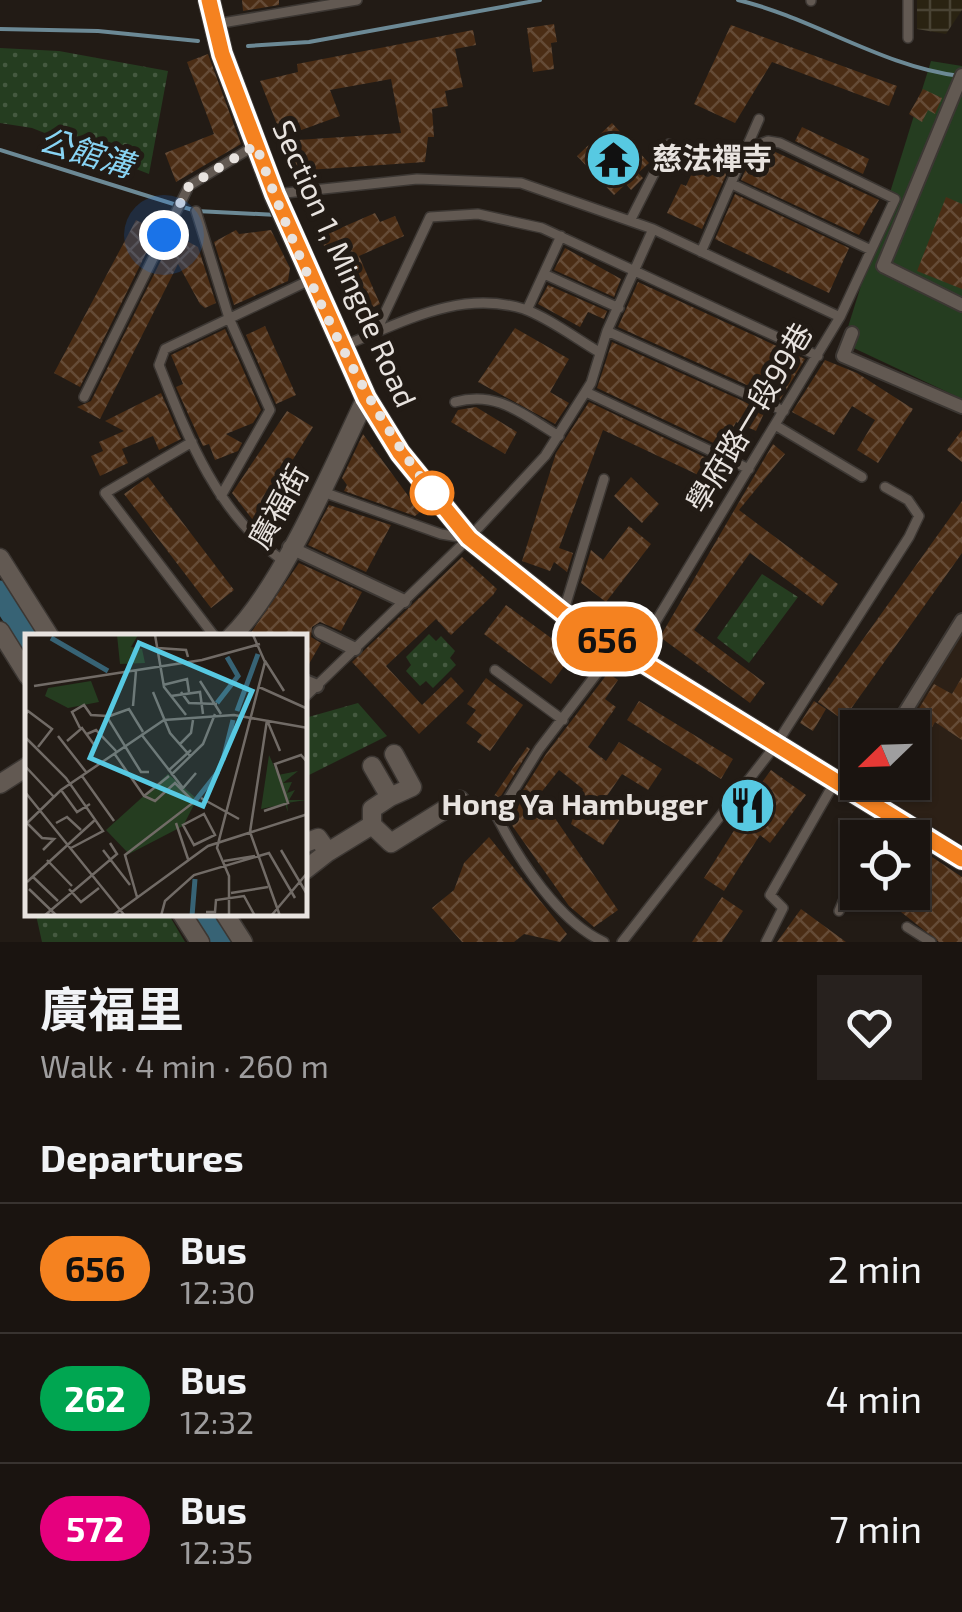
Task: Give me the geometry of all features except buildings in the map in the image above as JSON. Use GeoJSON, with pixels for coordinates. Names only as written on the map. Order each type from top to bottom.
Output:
{"type":"FeatureCollection","features":[{"type":"Feature","properties":{"kind":"street","name":"Section 1, Mingde Road"},"geometry":{"type":"LineString","coordinates":[[208,0],[275,194],[366,398],[400,453],[469,538],[563,613],[775,746],[840,779]]}},
{"type":"Feature","properties":{"kind":"street"},"geometry":{"type":"LineString","coordinates":[[962,74],[883,266],[962,305]]}},
{"type":"Feature","properties":{"kind":"street"},"geometry":{"type":"LineString","coordinates":[[852,333],[843,356],[962,407]]}},
{"type":"Feature","properties":{"kind":"street","name":"廣福街"},"geometry":{"type":"LineString","coordinates":[[233,634],[256,605],[286,553],[366,398]]}},
{"type":"Feature","properties":{"kind":"street"},"geometry":{"type":"LineString","coordinates":[[286,553],[404,602]]}},
{"type":"Feature","properties":{"kind":"street"},"geometry":{"type":"LineString","coordinates":[[0,558],[48,634]]}},
{"type":"Feature","properties":{"kind":"street"},"geometry":{"type":"LineString","coordinates":[[907,710],[962,620]]}},
{"type":"Feature","properties":{"kind":"street"},"geometry":{"type":"LineString","coordinates":[[0,632],[25,671]]}},
{"type":"Feature","properties":{"kind":"street"},"geometry":{"type":"LineString","coordinates":[[320,632],[355,648]]}},
{"type":"Feature","properties":{"kind":"street"},"geometry":{"type":"LineString","coordinates":[[394,754],[412,787],[372,809],[372,825],[391,843],[460,800]]}},
{"type":"Feature","properties":{"kind":"street"},"geometry":{"type":"LineString","coordinates":[[372,766],[390,797]]}},
{"type":"Feature","properties":{"kind":"street"},"geometry":{"type":"LineString","coordinates":[[0,784],[25,768]]}},
{"type":"Feature","properties":{"kind":"street","name":"Section 1, Mingde Road"},"geometry":{"type":"LineString","coordinates":[[872,800],[962,859]]}},
{"type":"Feature","properties":{"kind":"street"},"geometry":{"type":"LineString","coordinates":[[308,868],[372,825]]}},
{"type":"Feature","properties":{"kind":"street"},"geometry":{"type":"LineString","coordinates":[[308,843],[318,838],[328,852]]}},
{"type":"Feature","properties":{"kind":"street"},"geometry":{"type":"LineString","coordinates":[[184,917],[200,942]]}},
{"type":"Feature","properties":{"kind":"street"},"geometry":{"type":"LineString","coordinates":[[227,917],[243,942]]}},
{"type":"Feature","properties":{"kind":"lane"},"geometry":{"type":"LineString","coordinates":[[214,24],[357,0]]}},
{"type":"Feature","properties":{"kind":"lane"},"geometry":{"type":"LineString","coordinates":[[908,0],[908,38]]}},
{"type":"Feature","properties":{"kind":"lane"},"geometry":{"type":"LineString","coordinates":[[701,252],[759,120]]}},
{"type":"Feature","properties":{"kind":"lane","name":"學府路一段99巷"},"geometry":{"type":"LineString","coordinates":[[604,942],[582,932],[524,860],[496,816],[562,720],[627,651],[749,469],[840,318],[895,199],[780,143],[768,141],[746,149]]}},
{"type":"Feature","properties":{"kind":"lane"},"geometry":{"type":"LineString","coordinates":[[630,222],[670,144]]}},
{"type":"Feature","properties":{"kind":"lane"},"geometry":{"type":"LineString","coordinates":[[84,396],[189,186],[256,145]]}},
{"type":"Feature","properties":{"kind":"lane"},"geometry":{"type":"LineString","coordinates":[[275,194],[416,179],[521,183],[653,229],[840,318]]}},
{"type":"Feature","properties":{"kind":"lane"},"geometry":{"type":"LineString","coordinates":[[732,184],[871,250]]}},
{"type":"Feature","properties":{"kind":"lane"},"geometry":{"type":"LineString","coordinates":[[196,211],[229,318],[270,410],[220,496]]}},
{"type":"Feature","properties":{"kind":"lane"},"geometry":{"type":"LineString","coordinates":[[375,334],[430,217],[478,214],[561,236],[818,356]]}},
{"type":"Feature","properties":{"kind":"lane"},"geometry":{"type":"LineString","coordinates":[[309,688],[469,538],[559,436],[586,392],[599,352],[653,229]]}},
{"type":"Feature","properties":{"kind":"lane"},"geometry":{"type":"LineString","coordinates":[[527,310],[561,236]]}},
{"type":"Feature","properties":{"kind":"lane"},"geometry":{"type":"LineString","coordinates":[[544,274],[619,308]]}},
{"type":"Feature","properties":{"kind":"lane"},"geometry":{"type":"LineString","coordinates":[[286,553],[251,538],[220,496],[159,365],[165,350],[313,279]]}},
{"type":"Feature","properties":{"kind":"lane"},"geometry":{"type":"LineString","coordinates":[[343,346],[446,306],[482,300],[527,310],[599,352]]}},
{"type":"Feature","properties":{"kind":"lane"},"geometry":{"type":"LineString","coordinates":[[608,331],[784,411]]}},
{"type":"Feature","properties":{"kind":"lane"},"geometry":{"type":"LineString","coordinates":[[586,392],[749,469]]}},
{"type":"Feature","properties":{"kind":"lane"},"geometry":{"type":"LineString","coordinates":[[455,402],[478,396],[496,400],[559,436]]}},
{"type":"Feature","properties":{"kind":"lane"},"geometry":{"type":"LineString","coordinates":[[775,425],[862,477]]}},
{"type":"Feature","properties":{"kind":"lane"},"geometry":{"type":"LineString","coordinates":[[192,442],[106,493],[213,634]]}},
{"type":"Feature","properties":{"kind":"lane"},"geometry":{"type":"LineString","coordinates":[[563,613],[604,479]]}},
{"type":"Feature","properties":{"kind":"lane"},"geometry":{"type":"LineString","coordinates":[[622,942],[775,746],[920,516],[908,500],[885,486]]}},
{"type":"Feature","properties":{"kind":"lane"},"geometry":{"type":"LineString","coordinates":[[320,491],[441,534],[469,538]]}},
{"type":"Feature","properties":{"kind":"lane"},"geometry":{"type":"LineString","coordinates":[[495,670],[562,720]]}},
{"type":"Feature","properties":{"kind":"lane"},"geometry":{"type":"LineString","coordinates":[[766,942],[783,908],[770,895],[833,784]]}},
{"type":"Feature","properties":{"kind":"lane"},"geometry":{"type":"LineString","coordinates":[[878,820],[883,810]]}},
{"type":"Feature","properties":{"kind":"lane"},"geometry":{"type":"LineString","coordinates":[[907,927],[930,942]]}},
{"type":"Feature","properties":{"kind":"shaded area"},"geometry":{"type":"Polygon","coordinates":[[[917,0],[962,0],[962,10],[946,34],[917,29],[917,0]]]}},
{"type":"Feature","properties":{"kind":"shaded area"},"geometry":{"type":"Polygon","coordinates":[[[962,630],[962,845],[930,825],[930,820],[922,820],[890,800],[930,800],[930,710],[913,710],[962,630]]]}},
{"type":"Feature","properties":{"kind":"green space"},"geometry":{"type":"Polygon","coordinates":[[[0,48],[59,51],[168,71],[149,174],[32,128],[0,123],[0,48]]]}},
{"type":"Feature","properties":{"kind":"green space"},"geometry":{"type":"Polygon","coordinates":[[[931,61],[962,66],[962,399],[843,343],[931,61]]]}},
{"type":"Feature","properties":{"kind":"green space"},"geometry":{"type":"Polygon","coordinates":[[[762,574],[798,597],[749,663],[717,638],[762,574]]]}},
{"type":"Feature","properties":{"kind":"green space"},"geometry":{"type":"Polygon","coordinates":[[[429,634],[436,641],[441,636],[455,651],[450,658],[456,665],[433,688],[426,681],[420,686],[406,671],[411,665],[406,657],[429,634]]]}},
{"type":"Feature","properties":{"kind":"green space"},"geometry":{"type":"Polygon","coordinates":[[[358,703],[387,736],[308,776],[308,717],[358,703]]]}},
{"type":"Feature","properties":{"kind":"green space"},"geometry":{"type":"Polygon","coordinates":[[[36,917],[170,917],[185,942],[42,942],[36,917]]]}},
{"type":"Feature","properties":{"kind":"waterway"},"geometry":{"type":"LineString","coordinates":[[248,46],[309,42],[540,0]]}},
{"type":"Feature","properties":{"kind":"waterway"},"geometry":{"type":"LineString","coordinates":[[738,0],[794,18],[903,63],[960,76]]}},
{"type":"Feature","properties":{"kind":"waterway"},"geometry":{"type":"LineString","coordinates":[[0,29],[98,31],[198,41]]}},
{"type":"Feature","properties":{"kind":"waterway","name":"公館溝"},"geometry":{"type":"LineString","coordinates":[[0,150],[196,211],[277,215]]}},
{"type":"Feature","properties":{"kind":"waterway"},"geometry":{"type":"LineString","coordinates":[[0,593],[26,634]]}},
{"type":"Feature","properties":{"kind":"waterway"},"geometry":{"type":"LineString","coordinates":[[208,917],[224,942]]}},
{"type":"Feature","properties":{"kind":"bus line","name":"656"},"geometry":{"type":"LineString","coordinates":[[209,0],[222,54],[275,194],[366,398],[400,453],[469,538],[524,586],[563,613],[962,859]]}},
{"type":"Feature","properties":{"kind":"place","name":"慈法禪寺"},"geometry":{"type":"Point","coordinates":[613,159]}},
{"type":"Feature","properties":{"kind":"place","name":"Hong Ya Hambuger"},"geometry":{"type":"Point","coordinates":[747,805]}},
{"type":"Feature","properties":{"kind":"route"},"geometry":{"type":"LineString","coordinates":[[164,235],[189,186],[256,145],[366,398],[400,453],[441,504],[432,493]]}}]}
